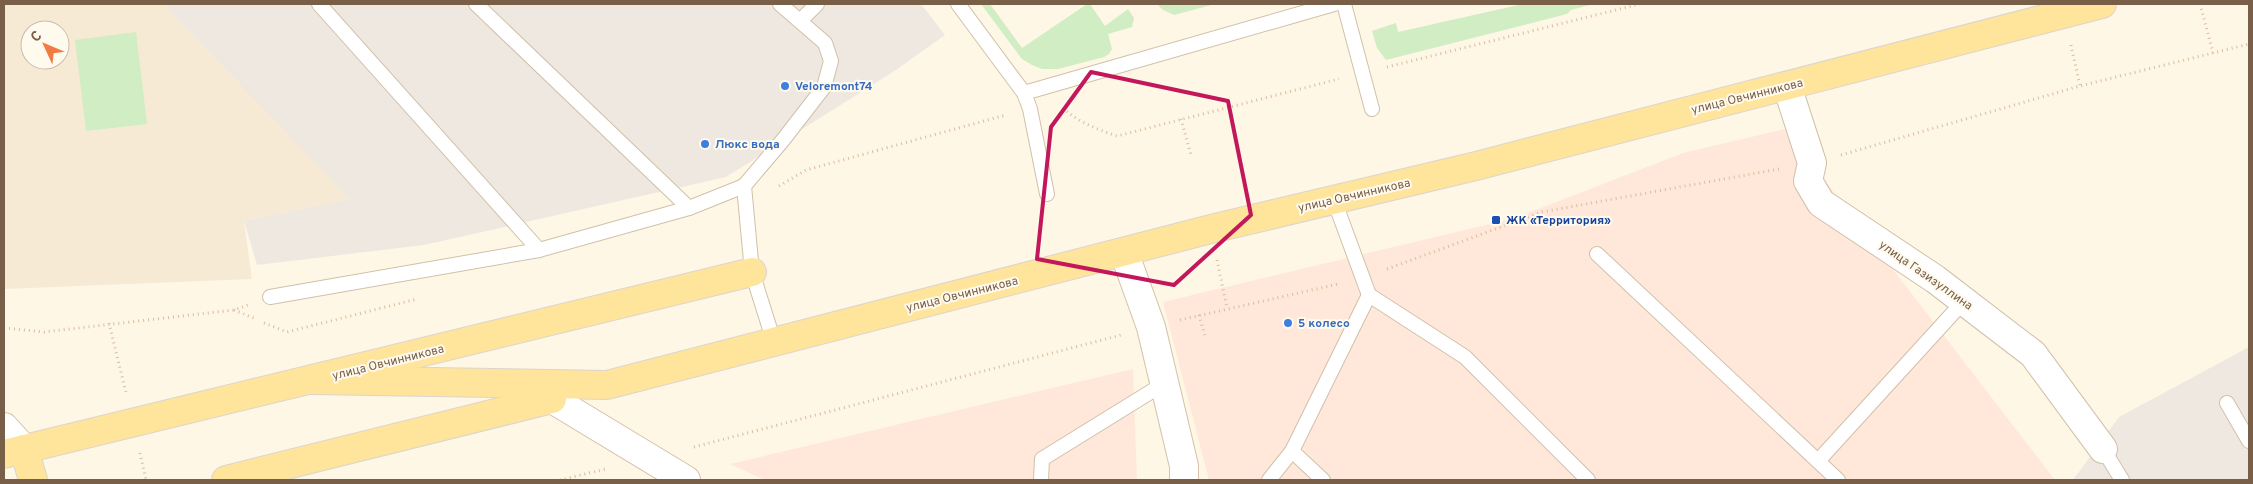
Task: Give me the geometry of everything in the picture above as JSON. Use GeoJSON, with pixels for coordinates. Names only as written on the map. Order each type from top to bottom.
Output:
{"type":"FeatureCollection","features":[{"type":"Feature","properties":{"kind":"main road","name":"улица Овчинникова"},"geometry":{"type":"LineString","coordinates":[[311,380],[607,385],[1211,228],[1476,166],[2101,4]]}},
{"type":"Feature","properties":{"kind":"main road","name":"улица Овчинникова"},"geometry":{"type":"LineString","coordinates":[[14,452],[752,272]]}},
{"type":"Feature","properties":{"kind":"main road"},"geometry":{"type":"LineString","coordinates":[[226,480],[552,399]]}},
{"type":"Feature","properties":{"kind":"main road"},"geometry":{"type":"LineString","coordinates":[[14,452],[33,480]]}},
{"type":"Feature","properties":{"kind":"street","name":"улица Газизуллина"},"geometry":{"type":"LineString","coordinates":[[1787,86],[1812,163],[1808,181],[1822,203],[1935,278],[2033,354],[2103,449]]}},
{"type":"Feature","properties":{"kind":"street"},"geometry":{"type":"LineString","coordinates":[[1124,252],[1151,327],[1184,466],[1184,480]]}},
{"type":"Feature","properties":{"kind":"street"},"geometry":{"type":"LineString","coordinates":[[552,399],[686,480]]}},
{"type":"Feature","properties":{"kind":"street"},"geometry":{"type":"LineString","coordinates":[[4,427],[14,452]]}},
{"type":"Feature","properties":{"kind":"lane"},"geometry":{"type":"LineString","coordinates":[[319,4],[539,250]]}},
{"type":"Feature","properties":{"kind":"lane"},"geometry":{"type":"LineString","coordinates":[[476,4],[688,208]]}},
{"type":"Feature","properties":{"kind":"lane"},"geometry":{"type":"LineString","coordinates":[[270,297],[539,250],[688,208],[744,186],[824,87],[831,61],[825,43],[780,4]]}},
{"type":"Feature","properties":{"kind":"lane"},"geometry":{"type":"LineString","coordinates":[[800,21],[816,4]]}},
{"type":"Feature","properties":{"kind":"lane"},"geometry":{"type":"LineString","coordinates":[[958,4],[1024,93],[1030,109],[1047,194]]}},
{"type":"Feature","properties":{"kind":"lane"},"geometry":{"type":"LineString","coordinates":[[1024,93],[1334,4]]}},
{"type":"Feature","properties":{"kind":"lane"},"geometry":{"type":"LineString","coordinates":[[1344,4],[1372,109]]}},
{"type":"Feature","properties":{"kind":"lane"},"geometry":{"type":"LineString","coordinates":[[744,186],[752,272],[774,342]]}},
{"type":"Feature","properties":{"kind":"lane"},"geometry":{"type":"LineString","coordinates":[[1334,200],[1370,295],[1465,357],[1588,480]]}},
{"type":"Feature","properties":{"kind":"lane"},"geometry":{"type":"LineString","coordinates":[[1596,254],[1838,480]]}},
{"type":"Feature","properties":{"kind":"lane"},"geometry":{"type":"LineString","coordinates":[[1269,480],[1292,451],[1370,295]]}},
{"type":"Feature","properties":{"kind":"lane"},"geometry":{"type":"LineString","coordinates":[[1818,462],[1964,301]]}},
{"type":"Feature","properties":{"kind":"lane"},"geometry":{"type":"LineString","coordinates":[[1041,480],[1042,459],[1165,383]]}},
{"type":"Feature","properties":{"kind":"lane"},"geometry":{"type":"LineString","coordinates":[[2227,403],[2249,441]]}},
{"type":"Feature","properties":{"kind":"lane"},"geometry":{"type":"LineString","coordinates":[[2103,449],[2122,480]]}},
{"type":"Feature","properties":{"kind":"lane"},"geometry":{"type":"LineString","coordinates":[[1292,451],[1323,480]]}},
{"type":"Feature","properties":{"kind":"path"},"geometry":{"type":"LineString","coordinates":[[746,205],[806,170],[1057,102],[1072,116],[1087,125],[1117,136],[1640,4]]}},
{"type":"Feature","properties":{"kind":"path"},"geometry":{"type":"LineString","coordinates":[[2200,4],[2213,53]]}},
{"type":"Feature","properties":{"kind":"path"},"geometry":{"type":"LineString","coordinates":[[2064,14],[2080,86]]}},
{"type":"Feature","properties":{"kind":"path"},"geometry":{"type":"LineString","coordinates":[[560,480],[649,459],[1151,327],[1363,278],[1542,212],[1812,163],[2080,86],[2249,44]]}},
{"type":"Feature","properties":{"kind":"path"},"geometry":{"type":"LineString","coordinates":[[1181,119],[1191,155]]}},
{"type":"Feature","properties":{"kind":"path"},"geometry":{"type":"LineString","coordinates":[[1211,228],[1227,308]]}},
{"type":"Feature","properties":{"kind":"path"},"geometry":{"type":"LineString","coordinates":[[4,328],[44,332],[234,310],[270,297]]}},
{"type":"Feature","properties":{"kind":"path"},"geometry":{"type":"LineString","coordinates":[[234,310],[287,332],[419,298]]}},
{"type":"Feature","properties":{"kind":"path"},"geometry":{"type":"LineString","coordinates":[[1199,315],[1205,336]]}},
{"type":"Feature","properties":{"kind":"highlighted area"},"geometry":{"type":"Polygon","coordinates":[[[1091,72],[1228,101],[1251,215],[1174,285],[1037,259],[1051,127],[1091,72]]]}},
{"type":"Feature","properties":{"kind":"shaded area"},"geometry":{"type":"Polygon","coordinates":[[[4,4],[163,4],[351,199],[244,221],[252,279],[4,289],[4,4]]]}},
{"type":"Feature","properties":{"kind":"shaded area"},"geometry":{"type":"Polygon","coordinates":[[[163,4],[921,4],[945,35],[893,72],[726,177],[424,245],[257,265],[244,221],[350,199],[163,4]]]}},
{"type":"Feature","properties":{"kind":"shaded area"},"geometry":{"type":"Polygon","coordinates":[[[1785,129],[2055,480],[1209,480],[1163,302],[1515,218],[1683,153],[1785,129]]]}},
{"type":"Feature","properties":{"kind":"shaded area"},"geometry":{"type":"Polygon","coordinates":[[[2249,347],[2249,480],[2073,480],[2119,417],[2249,347]]]}},
{"type":"Feature","properties":{"kind":"shaded area"},"geometry":{"type":"Polygon","coordinates":[[[1133,369],[1137,480],[765,480],[730,464],[1133,369]]]}},
{"type":"Feature","properties":{"kind":"green space"},"geometry":{"type":"Polygon","coordinates":[[[981,4],[990,4],[1022,48],[1087,4],[1090,4],[1105,26],[1128,9],[1134,18],[1132,27],[1108,34],[1112,49],[1104,57],[1058,69],[1042,69],[1022,59],[981,4]]]}},
{"type":"Feature","properties":{"kind":"green space"},"geometry":{"type":"Polygon","coordinates":[[[1157,4],[1215,4],[1174,15],[1163,10],[1157,4]]]}},
{"type":"Feature","properties":{"kind":"green space"},"geometry":{"type":"Polygon","coordinates":[[[1523,4],[1594,4],[1571,10],[1567,14],[1386,60],[1377,48],[1372,31],[1396,23],[1398,32],[1523,4]]]}},
{"type":"Feature","properties":{"kind":"green space"},"geometry":{"type":"Polygon","coordinates":[[[136,32],[147,124],[86,131],[75,40],[136,32]]]}},
{"type":"Feature","properties":{"kind":"place","name":"Veloremont74"},"geometry":{"type":"Point","coordinates":[785,86]}},
{"type":"Feature","properties":{"kind":"place","name":"Люкс вода"},"geometry":{"type":"Point","coordinates":[705,144]}},
{"type":"Feature","properties":{"kind":"place","name":"ЖК «Территория»"},"geometry":{"type":"Point","coordinates":[1496,220]}},
{"type":"Feature","properties":{"kind":"place","name":"5 колесо"},"geometry":{"type":"Point","coordinates":[1288,323]}}]}
